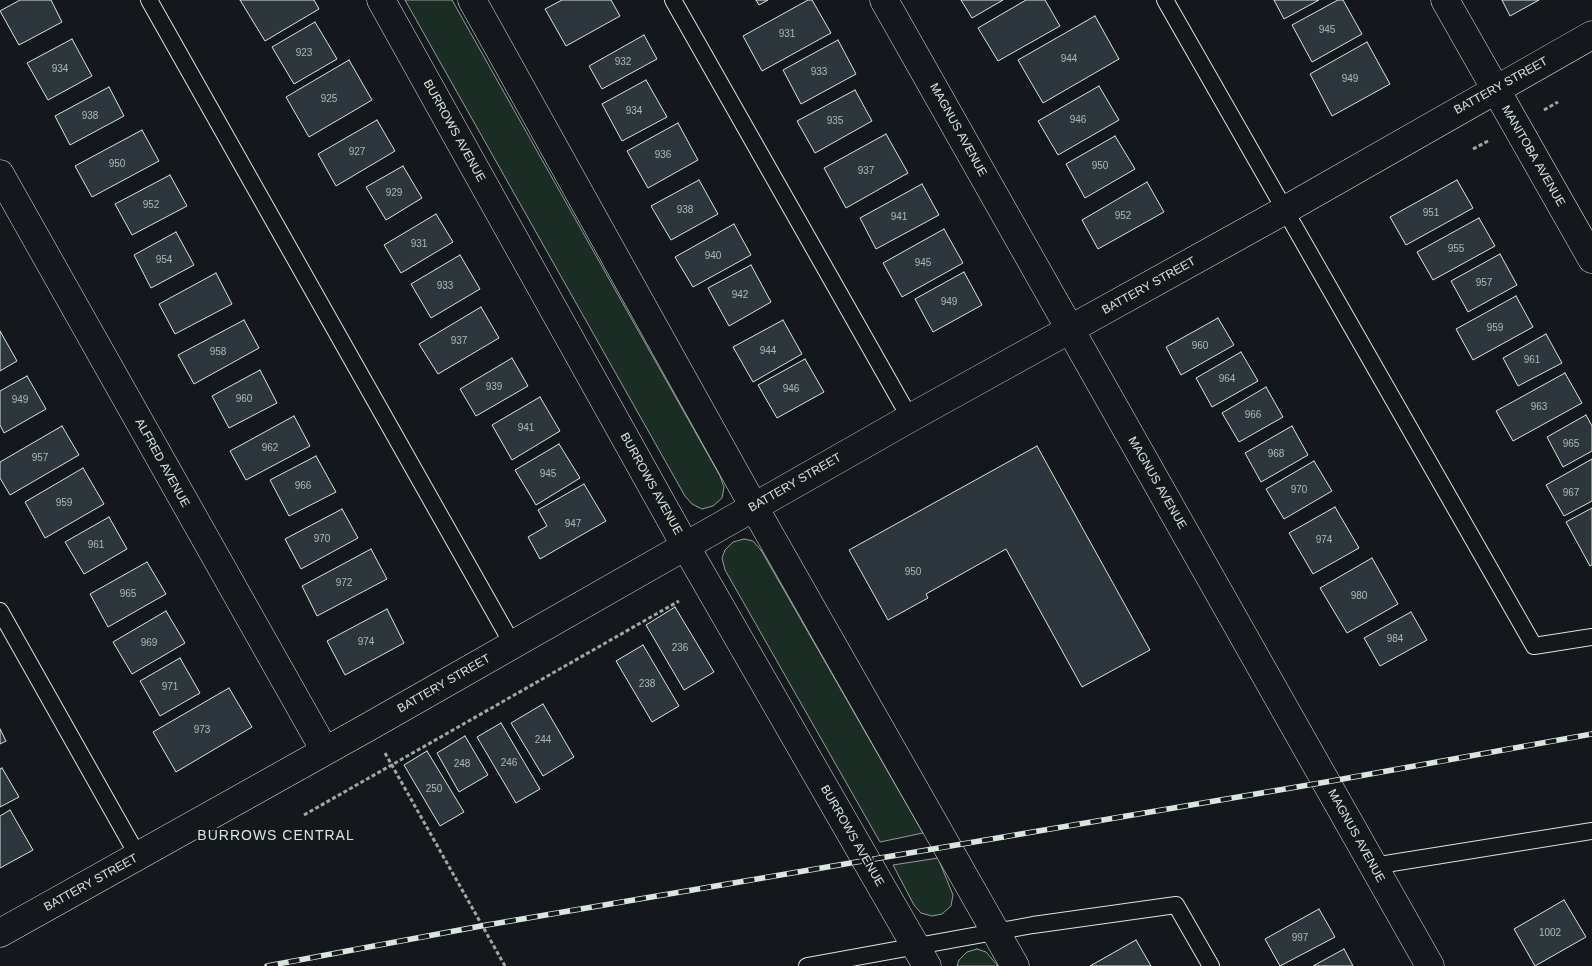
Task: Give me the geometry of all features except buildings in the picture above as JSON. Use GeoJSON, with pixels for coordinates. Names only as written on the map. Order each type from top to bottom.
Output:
{"type":"FeatureCollection","features":[{"type":"Feature","properties":{"kind":"street","name":"BURROWS AVENUE"},"geometry":{"type":"LineString","coordinates":[[381,0],[686,547],[921,956]]}},
{"type":"Feature","properties":{"kind":"street"},"geometry":{"type":"LineString","coordinates":[[472,0],[754,507],[1015,966]]}},
{"type":"Feature","properties":{"kind":"street","name":"MAGNUS AVENUE"},"geometry":{"type":"LineString","coordinates":[[884,0],[1430,966]]}},
{"type":"Feature","properties":{"kind":"street","name":"MANITOBA AVENUE"},"geometry":{"type":"LineString","coordinates":[[1445,0],[1592,259]]}},
{"type":"Feature","properties":{"kind":"street","name":"BATTERY STREET"},"geometry":{"type":"LineString","coordinates":[[0,934],[686,547],[910,418],[1071,330],[1592,36]]}},
{"type":"Feature","properties":{"kind":"street","name":"ALFRED AVENUE"},"geometry":{"type":"LineString","coordinates":[[0,174],[325,751]]}},
{"type":"Feature","properties":{"kind":"lane"},"geometry":{"type":"LineString","coordinates":[[149,0],[513,645]]}},
{"type":"Feature","properties":{"kind":"lane"},"geometry":{"type":"LineString","coordinates":[[673,0],[910,418]]}},
{"type":"Feature","properties":{"kind":"lane"},"geometry":{"type":"LineString","coordinates":[[1165,0],[1534,646],[1592,637]]}},
{"type":"Feature","properties":{"kind":"lane"},"geometry":{"type":"LineString","coordinates":[[0,611],[138,856]]}},
{"type":"Feature","properties":{"kind":"lane"},"geometry":{"type":"LineString","coordinates":[[1374,866],[1592,831]]}},
{"type":"Feature","properties":{"kind":"lane"},"geometry":{"type":"LineString","coordinates":[[807,966],[921,956],[996,932],[1176,906],[1211,966]]}},
{"type":"Feature","properties":{"kind":"path"},"geometry":{"type":"LineString","coordinates":[[304,815],[680,600]]}},
{"type":"Feature","properties":{"kind":"path"},"geometry":{"type":"LineString","coordinates":[[370,726],[505,966]]}},
{"type":"Feature","properties":{"kind":"green space"},"geometry":{"type":"Polygon","coordinates":[[[405,0],[452,0],[720,476],[724,487],[722,498],[713,506],[702,509],[692,504],[685,496],[405,0]]]}},
{"type":"Feature","properties":{"kind":"green space"},"geometry":{"type":"Polygon","coordinates":[[[744,539],[753,541],[761,550],[923,833],[880,842],[725,570],[722,558],[725,550],[733,542],[744,539]]]}},
{"type":"Feature","properties":{"kind":"green space"},"geometry":{"type":"Polygon","coordinates":[[[938,858],[953,895],[951,906],[942,914],[932,916],[921,913],[914,905],[893,865],[938,858]]]}},
{"type":"Feature","properties":{"kind":"green space"},"geometry":{"type":"Polygon","coordinates":[[[977,949],[986,952],[998,966],[957,966],[959,960],[967,952],[977,949]]]}},
{"type":"Feature","properties":{"kind":"railway"},"geometry":{"type":"LineString","coordinates":[[267,966],[481,926],[1326,782],[1592,734]]}},
{"type":"Feature","properties":{"kind":"district","name":"BURROWS CENTRAL"},"geometry":{"type":"Point","coordinates":[276,836]}}]}
